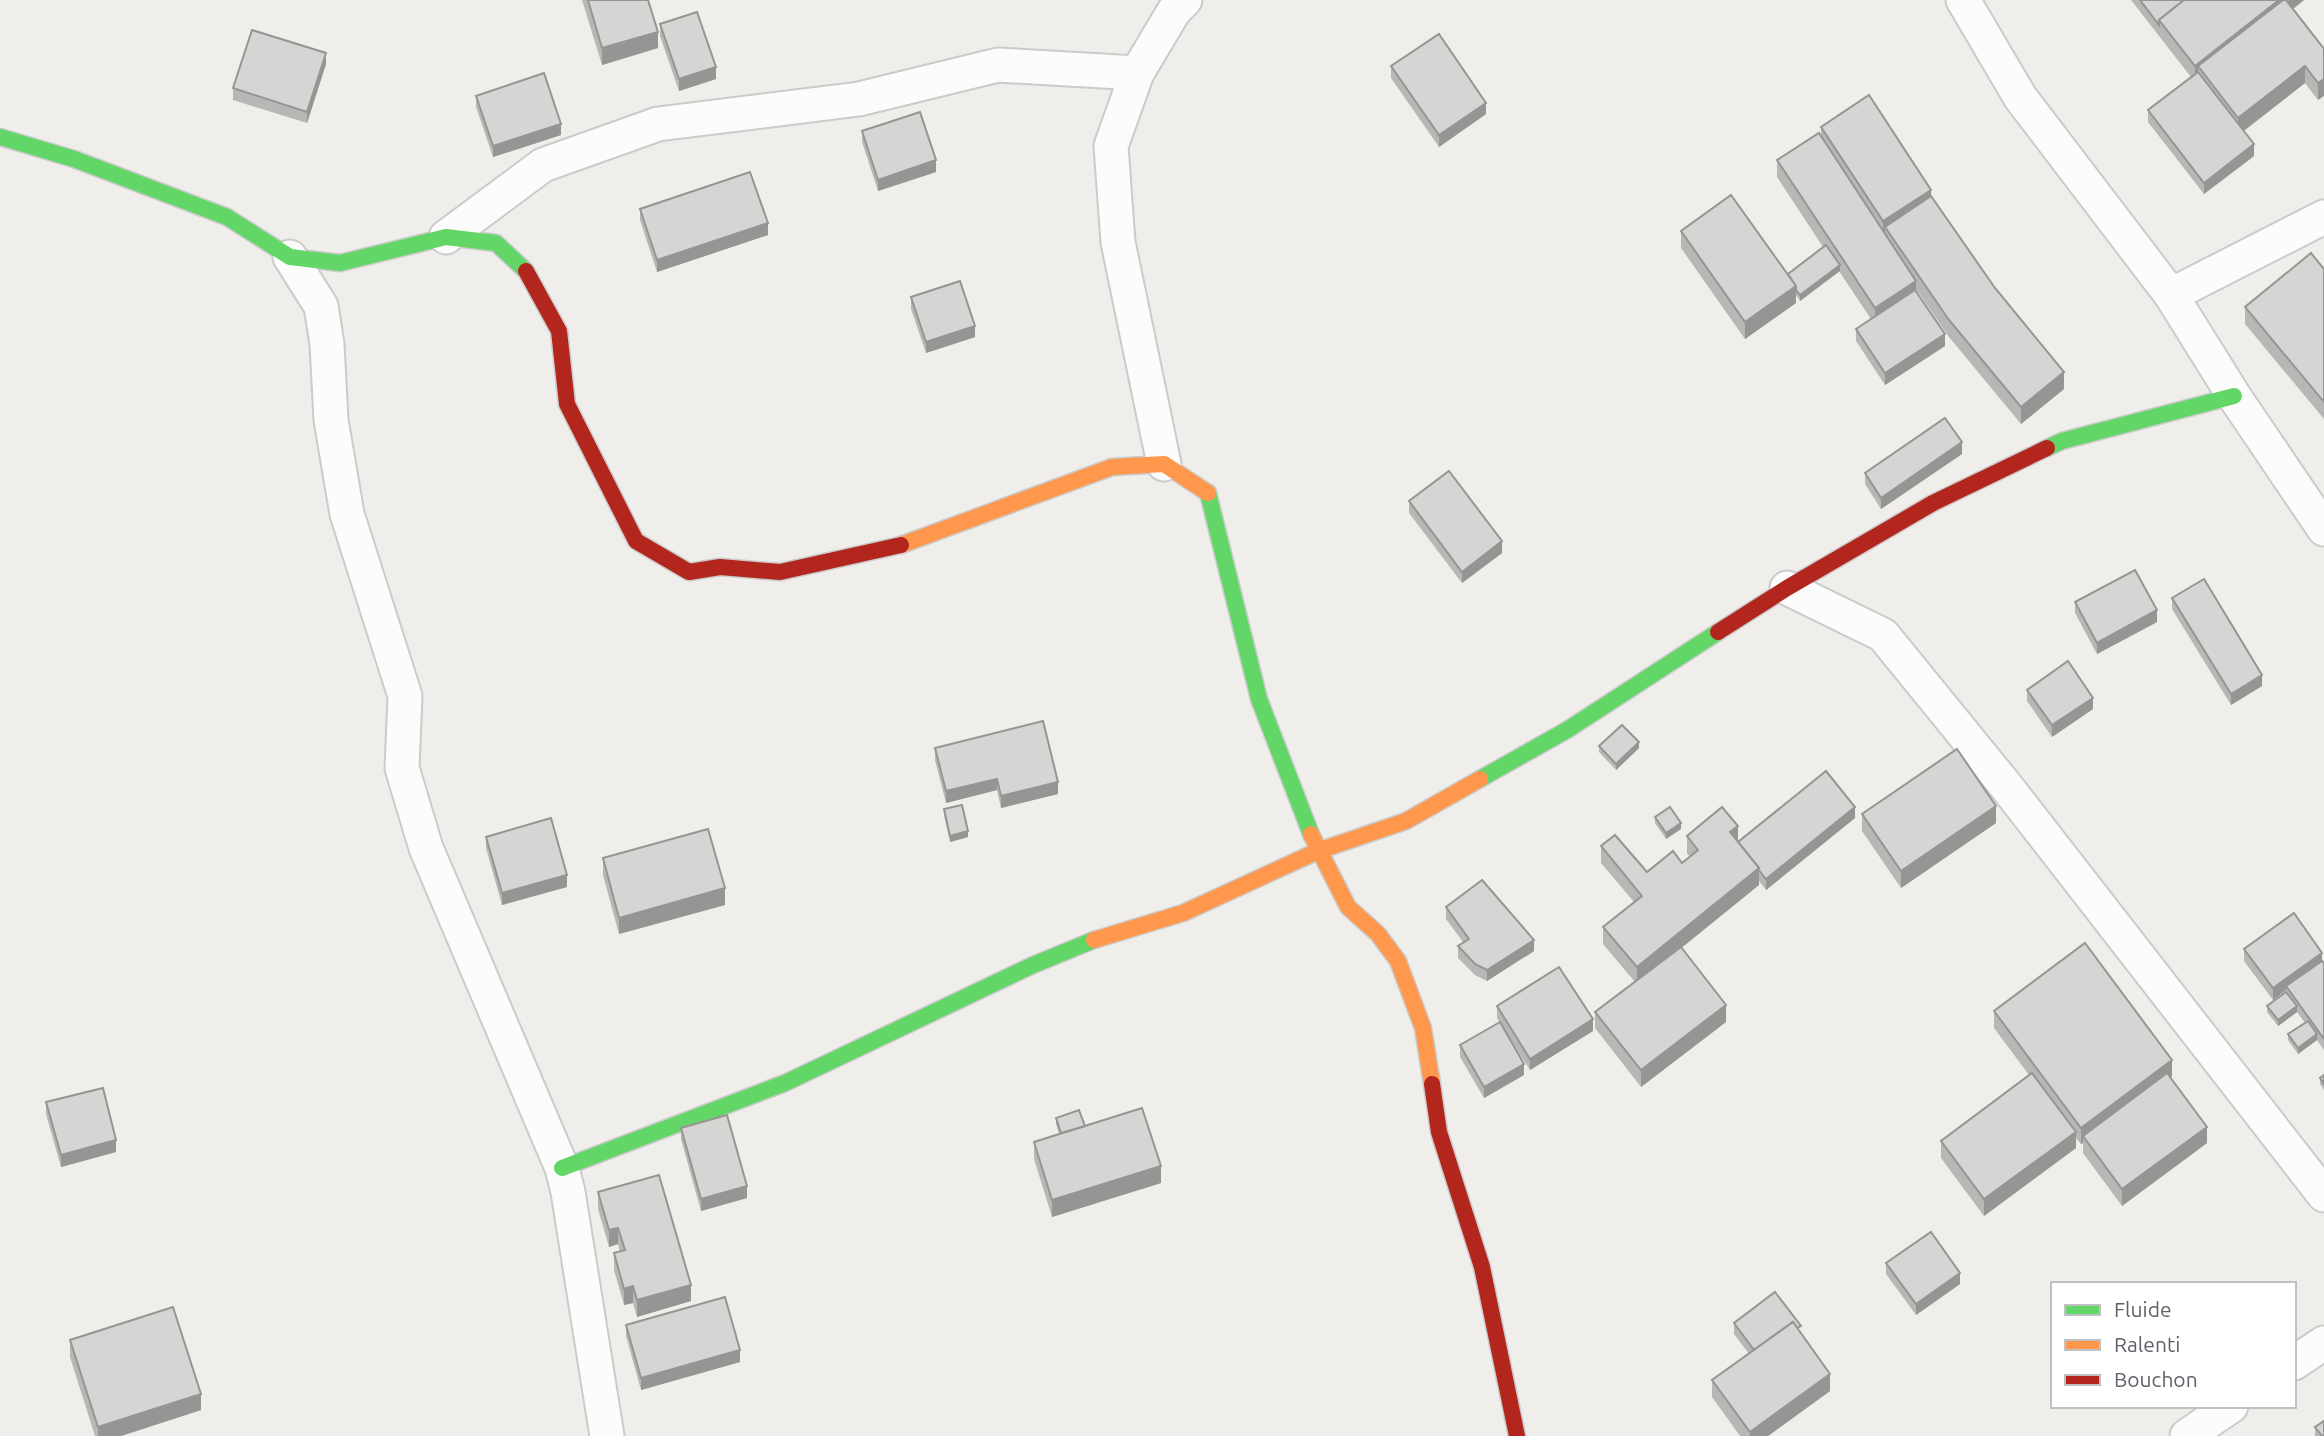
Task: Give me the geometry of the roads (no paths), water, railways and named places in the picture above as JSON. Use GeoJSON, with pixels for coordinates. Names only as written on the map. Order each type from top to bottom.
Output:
{"type":"FeatureCollection","features":[{"type":"Feature","properties":{"kind":"street"},"geometry":{"type":"LineString","coordinates":[[1164,464],[1118,242],[1111,146],[1137,73],[1174,11],[1185,0]]}},
{"type":"Feature","properties":{"kind":"street"},"geometry":{"type":"LineString","coordinates":[[1964,0],[2020,97],[2171,295],[2234,396],[2324,529]]}},
{"type":"Feature","properties":{"kind":"street"},"geometry":{"type":"LineString","coordinates":[[446,237],[543,166],[657,124],[859,99],[998,65],[1137,73]]}},
{"type":"Feature","properties":{"kind":"street"},"geometry":{"type":"LineString","coordinates":[[0,137],[74,159],[227,217],[290,257],[321,306],[327,344],[331,419],[347,514],[405,696],[402,768],[426,848],[562,1168],[607,1436]]}},
{"type":"Feature","properties":{"kind":"street"},"geometry":{"type":"LineString","coordinates":[[2171,295],[2324,217]]}},
{"type":"Feature","properties":{"kind":"street"},"geometry":{"type":"LineString","coordinates":[[290,257],[340,263],[446,237],[496,243],[531,275],[559,331],[567,404],[636,541],[689,572],[720,567],[780,572],[892,548],[1112,467],[1164,464],[1208,491],[1259,699],[1318,851],[1348,907],[1378,934],[1398,961],[1423,1028],[1440,1132],[1482,1267],[1517,1436]]}},
{"type":"Feature","properties":{"kind":"street"},"geometry":{"type":"LineString","coordinates":[[562,1168],[785,1083],[1033,965],[1107,935],[1183,913],[1318,851],[1406,821],[1567,730],[1787,588],[1933,503],[2062,440],[2234,396]]}},
{"type":"Feature","properties":{"kind":"street"},"geometry":{"type":"LineString","coordinates":[[1787,588],[1882,635],[2006,786],[2324,1195]]}},
{"type":"Feature","properties":{"kind":"street"},"geometry":{"type":"LineString","coordinates":[[2296,1362],[2324,1343]]}},
{"type":"Feature","properties":{"kind":"street"},"geometry":{"type":"LineString","coordinates":[[2187,1436],[2228,1408]]}}]}
